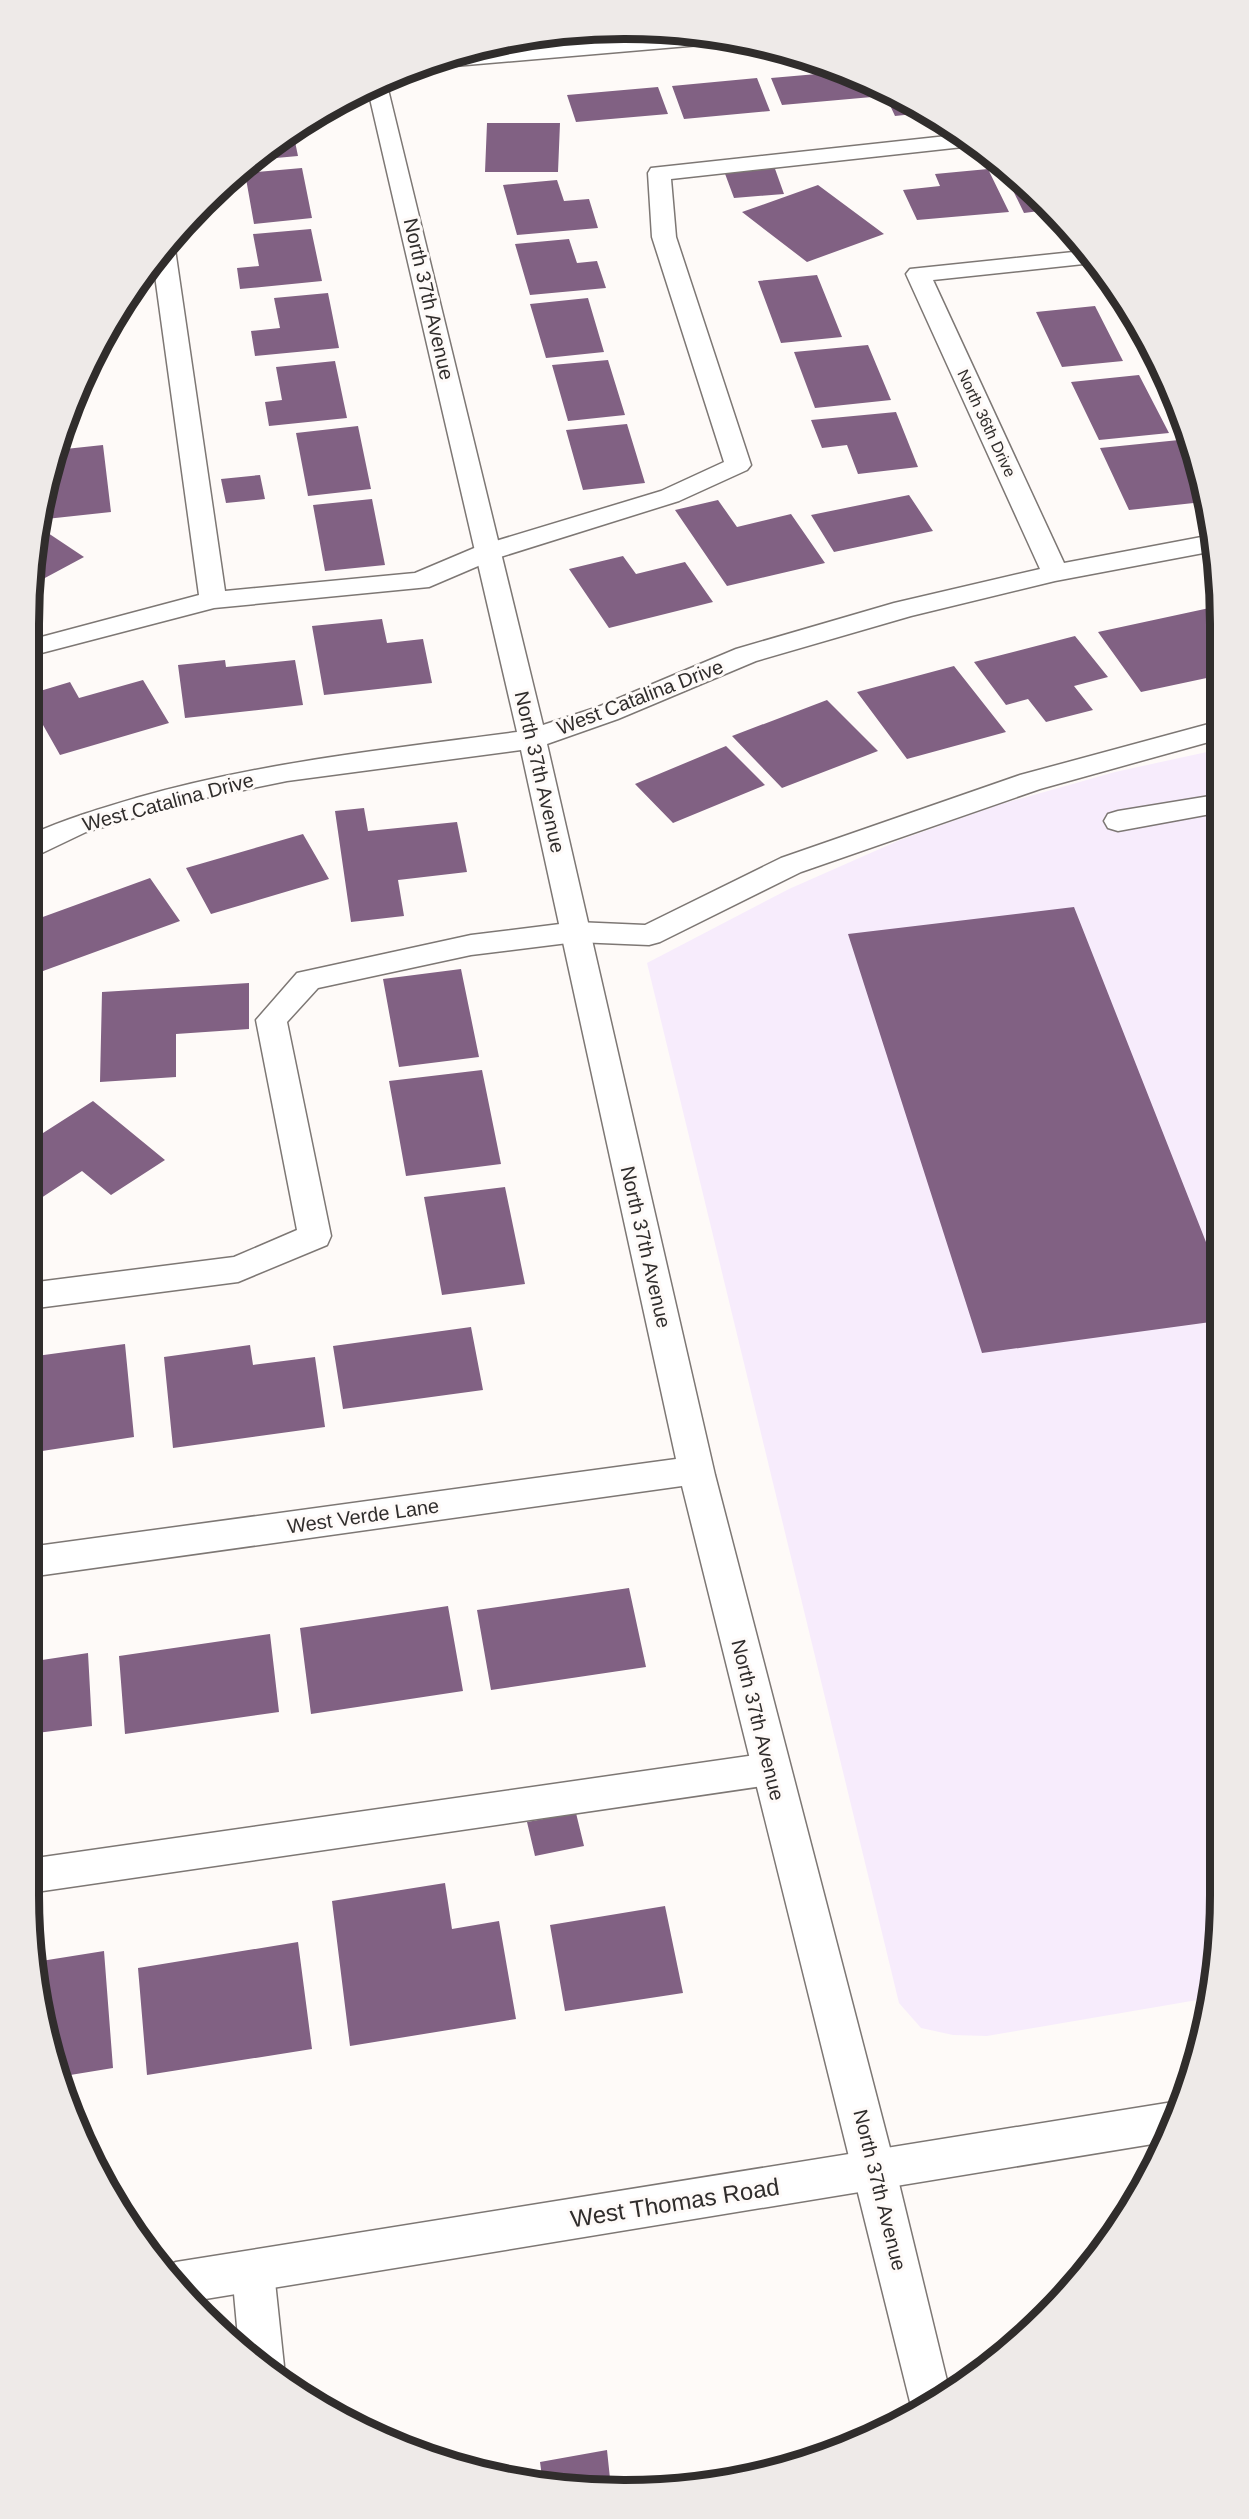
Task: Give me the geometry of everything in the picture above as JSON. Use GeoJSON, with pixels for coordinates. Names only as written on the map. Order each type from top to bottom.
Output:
{"type":"FeatureCollection","features":[{"type":"Feature","properties":{"kind":"street"},"geometry":{"type":"LineString","coordinates":[[482,57],[674,41]]}},
{"type":"Feature","properties":{"kind":"street","name":"North 37th Avenue"},"geometry":{"type":"LineString","coordinates":[[380,93],[532,739],[696,1470],[770,1769],[875,2171],[929,2395]]}},
{"type":"Feature","properties":{"kind":"street"},"geometry":{"type":"LineString","coordinates":[[39,646],[213,600],[420,581],[488,552],[670,496],[738,465],[664,237],[659,173],[955,142]]}},
{"type":"Feature","properties":{"kind":"street","name":"North 36th Drive"},"geometry":{"type":"LineString","coordinates":[[1055,573],[918,274],[1082,259]]}},
{"type":"Feature","properties":{"kind":"street"},"geometry":{"type":"LineString","coordinates":[[165,262],[213,600]]}},
{"type":"Feature","properties":{"kind":"street","name":"West Catalina Drive"},"geometry":{"type":"LineString","coordinates":[[39,843],[76,825],[205,789],[287,772],[532,739],[608,713],[746,655],[904,609],[1055,573],[1204,545]]}},
{"type":"Feature","properties":{"kind":"street"},"geometry":{"type":"LineString","coordinates":[[39,1295],[238,1269],[315,1236],[271,1020],[308,980],[471,945],[576,932],[649,935],[791,865],[1030,782],[1210,733]]}},
{"type":"Feature","properties":{"kind":"street"},"geometry":{"type":"LineString","coordinates":[[1118,821],[1210,805]]}},
{"type":"Feature","properties":{"kind":"street","name":"West Verde Lane"},"geometry":{"type":"LineString","coordinates":[[39,1561],[696,1470]]}},
{"type":"Feature","properties":{"kind":"street"},"geometry":{"type":"LineString","coordinates":[[39,1874],[770,1769]]}},
{"type":"Feature","properties":{"kind":"street","name":"West Thomas Road"},"geometry":{"type":"LineString","coordinates":[[185,2282],[1163,2123]]}},
{"type":"Feature","properties":{"kind":"street"},"geometry":{"type":"LineString","coordinates":[[253,2272],[261,2353]]}},
{"type":"Feature","properties":{"kind":"shaded area"},"geometry":{"type":"Polygon","coordinates":[[[1210,751],[1210,1894],[1205,1971],[1201,1999],[987,2036],[953,2035],[921,2028],[899,2003],[647,963],[789,889],[900,840],[998,805],[1115,772],[1210,751]]]}},
{"type":"Feature","properties":{"kind":"building"},"geometry":{"type":"Polygon","coordinates":[[[822,74],[870,93],[872,97],[782,105],[771,78],[822,74]]]}},
{"type":"Feature","properties":{"kind":"building"},"geometry":{"type":"Polygon","coordinates":[[[757,78],[770,111],[684,119],[672,86],[757,78]]]}},
{"type":"Feature","properties":{"kind":"building"},"geometry":{"type":"Polygon","coordinates":[[[658,87],[668,114],[576,122],[567,95],[658,87]]]}},
{"type":"Feature","properties":{"kind":"building"},"geometry":{"type":"Polygon","coordinates":[[[888,102],[912,114],[895,116],[888,102]]]}},
{"type":"Feature","properties":{"kind":"building"},"geometry":{"type":"Polygon","coordinates":[[[487,123],[560,123],[558,172],[485,172],[487,123]]]}},
{"type":"Feature","properties":{"kind":"building"},"geometry":{"type":"Polygon","coordinates":[[[295,141],[298,156],[270,159],[295,141]]]}},
{"type":"Feature","properties":{"kind":"building"},"geometry":{"type":"Polygon","coordinates":[[[774,166],[784,194],[734,198],[724,171],[774,166]]]}},
{"type":"Feature","properties":{"kind":"building"},"geometry":{"type":"Polygon","coordinates":[[[302,168],[312,218],[254,224],[246,178],[253,172],[302,168]]]}},
{"type":"Feature","properties":{"kind":"building"},"geometry":{"type":"Polygon","coordinates":[[[988,169],[1009,212],[917,220],[903,190],[940,186],[935,174],[988,169]]]}},
{"type":"Feature","properties":{"kind":"building"},"geometry":{"type":"Polygon","coordinates":[[[557,180],[564,201],[589,199],[598,228],[517,235],[503,185],[557,180]]]}},
{"type":"Feature","properties":{"kind":"building"},"geometry":{"type":"Polygon","coordinates":[[[1009,182],[1040,211],[1024,213],[1009,182]]]}},
{"type":"Feature","properties":{"kind":"building"},"geometry":{"type":"Polygon","coordinates":[[[818,185],[884,234],[807,262],[742,212],[818,185]]]}},
{"type":"Feature","properties":{"kind":"building"},"geometry":{"type":"Polygon","coordinates":[[[311,229],[322,281],[240,289],[237,268],[259,266],[253,234],[311,229]]]}},
{"type":"Feature","properties":{"kind":"building"},"geometry":{"type":"Polygon","coordinates":[[[569,239],[577,263],[597,261],[606,288],[530,295],[515,244],[569,239]]]}},
{"type":"Feature","properties":{"kind":"building"},"geometry":{"type":"Polygon","coordinates":[[[817,275],[842,337],[781,343],[758,281],[817,275]]]}},
{"type":"Feature","properties":{"kind":"building"},"geometry":{"type":"Polygon","coordinates":[[[328,293],[339,348],[255,356],[251,331],[280,328],[274,298],[328,293]]]}},
{"type":"Feature","properties":{"kind":"building"},"geometry":{"type":"Polygon","coordinates":[[[588,298],[604,352],[546,358],[530,304],[588,298]]]}},
{"type":"Feature","properties":{"kind":"building"},"geometry":{"type":"Polygon","coordinates":[[[1095,306],[1123,361],[1062,367],[1036,312],[1095,306]]]}},
{"type":"Feature","properties":{"kind":"building"},"geometry":{"type":"Polygon","coordinates":[[[868,345],[891,400],[815,408],[794,352],[868,345]]]}},
{"type":"Feature","properties":{"kind":"building"},"geometry":{"type":"Polygon","coordinates":[[[608,360],[625,415],[568,421],[552,365],[608,360]]]}},
{"type":"Feature","properties":{"kind":"building"},"geometry":{"type":"Polygon","coordinates":[[[335,361],[347,418],[269,426],[265,402],[282,400],[276,367],[335,361]]]}},
{"type":"Feature","properties":{"kind":"building"},"geometry":{"type":"Polygon","coordinates":[[[1139,375],[1169,433],[1099,440],[1071,382],[1139,375]]]}},
{"type":"Feature","properties":{"kind":"building"},"geometry":{"type":"Polygon","coordinates":[[[896,412],[918,467],[858,474],[847,445],[822,448],[811,420],[896,412]]]}},
{"type":"Feature","properties":{"kind":"building"},"geometry":{"type":"Polygon","coordinates":[[[627,424],[645,483],[583,490],[566,430],[627,424]]]}},
{"type":"Feature","properties":{"kind":"building"},"geometry":{"type":"Polygon","coordinates":[[[358,426],[371,489],[308,496],[296,433],[358,426]]]}},
{"type":"Feature","properties":{"kind":"building"},"geometry":{"type":"Polygon","coordinates":[[[1179,440],[1197,503],[1129,510],[1100,448],[1179,440]]]}},
{"type":"Feature","properties":{"kind":"building"},"geometry":{"type":"Polygon","coordinates":[[[103,445],[111,512],[49,519],[66,449],[103,445]]]}},
{"type":"Feature","properties":{"kind":"building"},"geometry":{"type":"Polygon","coordinates":[[[260,475],[265,499],[226,503],[221,479],[260,475]]]}},
{"type":"Feature","properties":{"kind":"building"},"geometry":{"type":"Polygon","coordinates":[[[909,495],[933,531],[834,552],[811,515],[909,495]]]}},
{"type":"Feature","properties":{"kind":"building"},"geometry":{"type":"Polygon","coordinates":[[[372,499],[385,565],[325,571],[313,505],[372,499]]]}},
{"type":"Feature","properties":{"kind":"building"},"geometry":{"type":"Polygon","coordinates":[[[718,500],[737,527],[791,514],[825,563],[727,586],[675,510],[718,500]]]}},
{"type":"Feature","properties":{"kind":"building"},"geometry":{"type":"Polygon","coordinates":[[[46,534],[84,557],[41,580],[44,548],[46,534]]]}},
{"type":"Feature","properties":{"kind":"building"},"geometry":{"type":"Polygon","coordinates":[[[623,556],[636,574],[685,562],[713,602],[609,628],[569,569],[623,556]]]}},
{"type":"Feature","properties":{"kind":"building"},"geometry":{"type":"Polygon","coordinates":[[[1210,608],[1210,677],[1141,692],[1098,632],[1210,608]]]}},
{"type":"Feature","properties":{"kind":"building"},"geometry":{"type":"Polygon","coordinates":[[[382,619],[387,643],[423,639],[432,683],[324,695],[312,626],[382,619]]]}},
{"type":"Feature","properties":{"kind":"building"},"geometry":{"type":"Polygon","coordinates":[[[1075,636],[1108,677],[1074,686],[1093,710],[1046,722],[1028,699],[1006,705],[974,662],[1075,636]]]}},
{"type":"Feature","properties":{"kind":"building"},"geometry":{"type":"Polygon","coordinates":[[[225,660],[226,667],[295,660],[303,705],[185,718],[178,665],[225,660]]]}},
{"type":"Feature","properties":{"kind":"building"},"geometry":{"type":"Polygon","coordinates":[[[954,666],[1006,732],[907,759],[857,692],[954,666]]]}},
{"type":"Feature","properties":{"kind":"building"},"geometry":{"type":"Polygon","coordinates":[[[143,680],[169,723],[60,755],[39,718],[39,691],[70,682],[79,698],[143,680]]]}},
{"type":"Feature","properties":{"kind":"building"},"geometry":{"type":"Polygon","coordinates":[[[827,700],[878,751],[782,788],[732,736],[827,700]]]}},
{"type":"Feature","properties":{"kind":"building"},"geometry":{"type":"Polygon","coordinates":[[[726,746],[765,785],[673,823],[635,784],[726,746]]]}},
{"type":"Feature","properties":{"kind":"building"},"geometry":{"type":"Polygon","coordinates":[[[364,808],[368,831],[457,822],[467,872],[398,880],[404,916],[351,922],[335,811],[364,808]]]}},
{"type":"Feature","properties":{"kind":"building"},"geometry":{"type":"Polygon","coordinates":[[[303,834],[329,879],[211,914],[186,868],[303,834]]]}},
{"type":"Feature","properties":{"kind":"building"},"geometry":{"type":"Polygon","coordinates":[[[150,878],[180,921],[43,971],[39,965],[39,918],[150,878]]]}},
{"type":"Feature","properties":{"kind":"building"},"geometry":{"type":"Polygon","coordinates":[[[1074,907],[1210,1252],[1210,1322],[982,1353],[848,934],[1074,907]]]}},
{"type":"Feature","properties":{"kind":"building"},"geometry":{"type":"Polygon","coordinates":[[[461,969],[479,1057],[399,1067],[383,979],[461,969]]]}},
{"type":"Feature","properties":{"kind":"building"},"geometry":{"type":"Polygon","coordinates":[[[249,983],[249,1029],[176,1034],[176,1077],[100,1082],[102,992],[249,983]]]}},
{"type":"Feature","properties":{"kind":"building"},"geometry":{"type":"Polygon","coordinates":[[[482,1070],[501,1164],[406,1176],[389,1081],[482,1070]]]}},
{"type":"Feature","properties":{"kind":"building"},"geometry":{"type":"Polygon","coordinates":[[[93,1101],[165,1160],[111,1195],[82,1171],[39,1199],[39,1136],[93,1101]]]}},
{"type":"Feature","properties":{"kind":"building"},"geometry":{"type":"Polygon","coordinates":[[[505,1187],[525,1284],[442,1295],[424,1197],[505,1187]]]}},
{"type":"Feature","properties":{"kind":"building"},"geometry":{"type":"Polygon","coordinates":[[[471,1327],[483,1390],[343,1409],[333,1346],[471,1327]]]}},
{"type":"Feature","properties":{"kind":"building"},"geometry":{"type":"Polygon","coordinates":[[[125,1344],[134,1437],[39,1451],[39,1356],[125,1344]]]}},
{"type":"Feature","properties":{"kind":"building"},"geometry":{"type":"Polygon","coordinates":[[[250,1345],[253,1365],[315,1357],[325,1427],[173,1448],[164,1357],[250,1345]]]}},
{"type":"Feature","properties":{"kind":"building"},"geometry":{"type":"Polygon","coordinates":[[[629,1588],[646,1667],[491,1690],[477,1610],[629,1588]]]}},
{"type":"Feature","properties":{"kind":"building"},"geometry":{"type":"Polygon","coordinates":[[[448,1606],[463,1691],[311,1714],[300,1628],[448,1606]]]}},
{"type":"Feature","properties":{"kind":"building"},"geometry":{"type":"Polygon","coordinates":[[[270,1634],[279,1712],[125,1734],[119,1656],[270,1634]]]}},
{"type":"Feature","properties":{"kind":"building"},"geometry":{"type":"Polygon","coordinates":[[[88,1653],[92,1726],[39,1733],[39,1660],[88,1653]]]}},
{"type":"Feature","properties":{"kind":"building"},"geometry":{"type":"Polygon","coordinates":[[[576,1813],[584,1846],[535,1856],[527,1822],[576,1813]]]}},
{"type":"Feature","properties":{"kind":"building"},"geometry":{"type":"Polygon","coordinates":[[[445,1883],[452,1929],[499,1921],[516,2019],[350,2046],[332,1901],[445,1883]]]}},
{"type":"Feature","properties":{"kind":"building"},"geometry":{"type":"Polygon","coordinates":[[[665,1906],[683,1993],[565,2011],[550,1925],[665,1906]]]}},
{"type":"Feature","properties":{"kind":"building"},"geometry":{"type":"Polygon","coordinates":[[[298,1942],[312,2049],[147,2075],[138,1968],[298,1942]]]}},
{"type":"Feature","properties":{"kind":"building"},"geometry":{"type":"Polygon","coordinates":[[[104,1951],[113,2068],[68,2075],[50,2009],[43,1961],[104,1951]]]}},
{"type":"Feature","properties":{"kind":"building"},"geometry":{"type":"Polygon","coordinates":[[[607,2450],[610,2480],[542,2474],[540,2462],[607,2450]]]}}]}
